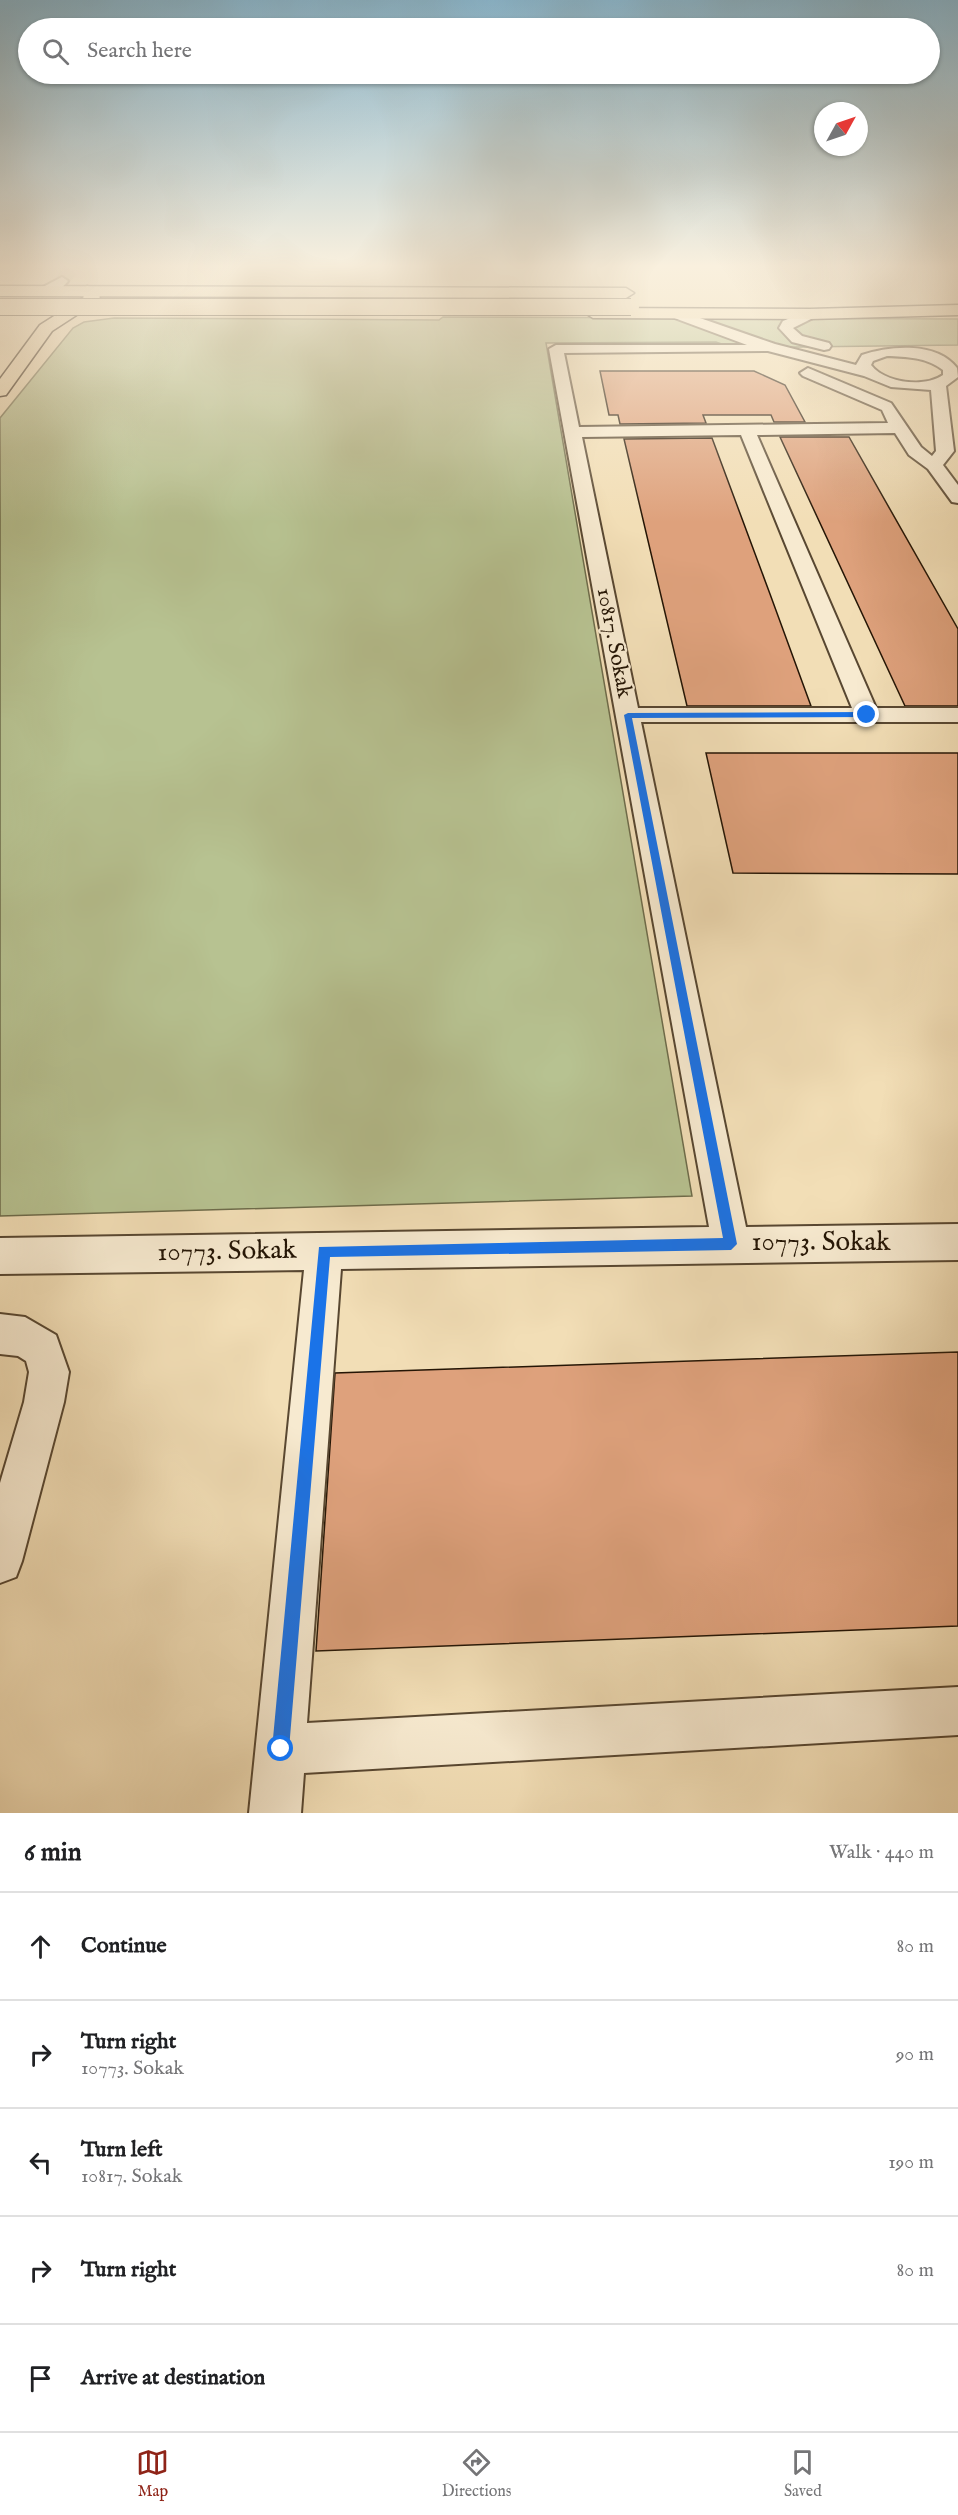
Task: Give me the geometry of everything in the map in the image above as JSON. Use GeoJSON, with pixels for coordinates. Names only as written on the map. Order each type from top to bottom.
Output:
{"type":"FeatureCollection","features":[{"type":"Feature","properties":{"kind":"main road"},"geometry":{"type":"LineString","coordinates":[[0,370],[13,353]]}},
{"type":"Feature","properties":{"kind":"main road"},"geometry":{"type":"LineString","coordinates":[[0,391],[27,353]]}},
{"type":"Feature","properties":{"kind":"street","name":"10817. Sokak"},"geometry":{"type":"LineString","coordinates":[[557,353],[731,1244]]}},
{"type":"Feature","properties":{"kind":"street"},"geometry":{"type":"LineString","coordinates":[[770,353],[815,376],[885,406]]}},
{"type":"Feature","properties":{"kind":"street"},"geometry":{"type":"LineString","coordinates":[[785,353],[871,374],[900,384],[947,382]]}},
{"type":"Feature","properties":{"kind":"street"},"geometry":{"type":"LineString","coordinates":[[884,353],[871,356],[864,362],[885,406],[915,451],[934,465],[958,498]]}},
{"type":"Feature","properties":{"kind":"street"},"geometry":{"type":"LineString","coordinates":[[894,353],[945,353]]}},
{"type":"Feature","properties":{"kind":"street"},"geometry":{"type":"LineString","coordinates":[[914,354],[932,358],[950,368],[951,376],[947,382],[945,451],[934,465]]}},
{"type":"Feature","properties":{"kind":"street"},"geometry":{"type":"LineString","coordinates":[[572,432],[900,428]]}},
{"type":"Feature","properties":{"kind":"street"},"geometry":{"type":"LineString","coordinates":[[747,430],[867,715]]}},
{"type":"Feature","properties":{"kind":"street"},"geometry":{"type":"LineString","coordinates":[[628,715],[958,715]]}},
{"type":"Feature","properties":{"kind":"street","name":"10773. Sokak"},"geometry":{"type":"LineString","coordinates":[[0,1256],[958,1242]]}},
{"type":"Feature","properties":{"kind":"street"},"geometry":{"type":"LineString","coordinates":[[275,1813],[324,1251]]}},
{"type":"Feature","properties":{"kind":"street"},"geometry":{"type":"LineString","coordinates":[[0,1334],[25,1337],[42,1349],[49,1372],[44,1402],[0,1561]]}},
{"type":"Feature","properties":{"kind":"street"},"geometry":{"type":"LineString","coordinates":[[281,1749],[958,1711]]}},
{"type":"Feature","properties":{"kind":"green space"},"geometry":{"type":"Polygon","coordinates":[[[53,353],[548,353],[692,1196],[0,1216],[0,418],[53,353]]]}},
{"type":"Feature","properties":{"kind":"building"},"geometry":{"type":"Polygon","coordinates":[[[600,371],[754,371],[785,385],[805,422],[774,422],[771,415],[703,415],[706,423],[620,424],[618,415],[609,415],[600,371]]]}},
{"type":"Feature","properties":{"kind":"building"},"geometry":{"type":"Polygon","coordinates":[[[780,437],[849,437],[958,629],[958,706],[905,706],[780,437]]]}},
{"type":"Feature","properties":{"kind":"building"},"geometry":{"type":"Polygon","coordinates":[[[712,438],[811,706],[687,706],[624,439],[712,438]]]}},
{"type":"Feature","properties":{"kind":"building"},"geometry":{"type":"Polygon","coordinates":[[[706,753],[958,753],[958,874],[733,873],[706,753]]]}},
{"type":"Feature","properties":{"kind":"building"},"geometry":{"type":"Polygon","coordinates":[[[958,1352],[958,1626],[316,1651],[335,1373],[958,1352]]]}},
{"type":"Feature","properties":{"kind":"route"},"geometry":{"type":"LineString","coordinates":[[281,1749],[324,1251],[731,1244],[628,715],[867,715]]}}]}
